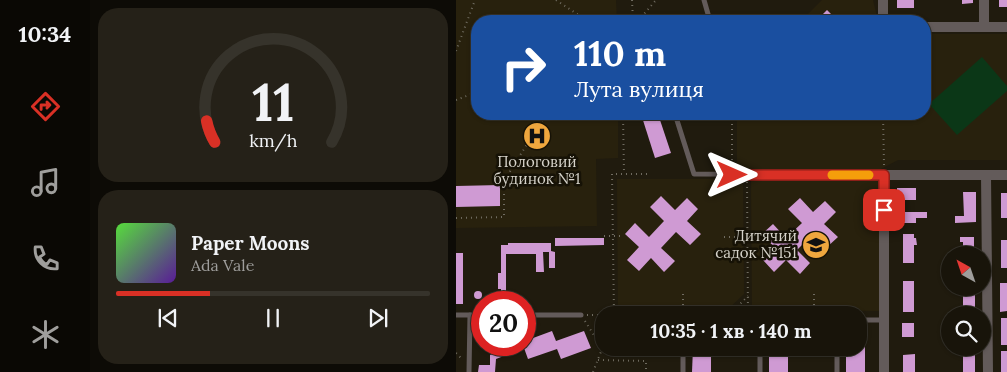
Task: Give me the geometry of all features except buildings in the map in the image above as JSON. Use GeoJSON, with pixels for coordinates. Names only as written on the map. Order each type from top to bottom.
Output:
{"type":"FeatureCollection","features":[{"type":"Feature","properties":{"kind":"street"},"geometry":{"type":"LineString","coordinates":[[883,0],[883,15]]}},
{"type":"Feature","properties":{"kind":"street"},"geometry":{"type":"LineString","coordinates":[[984,0],[984,27]]}},
{"type":"Feature","properties":{"kind":"street"},"geometry":{"type":"LineString","coordinates":[[931,27],[1007,27]]}},
{"type":"Feature","properties":{"kind":"street"},"geometry":{"type":"LineString","coordinates":[[884,372],[884,175],[1007,175]]}},
{"type":"Feature","properties":{"kind":"street"},"geometry":{"type":"LineString","coordinates":[[986,175],[988,372]]}},
{"type":"Feature","properties":{"kind":"lane"},"geometry":{"type":"LineString","coordinates":[[704,0],[708,15]]}},
{"type":"Feature","properties":{"kind":"lane"},"geometry":{"type":"LineString","coordinates":[[677,120],[694,174],[884,175]]}},
{"type":"Feature","properties":{"kind":"lane"},"geometry":{"type":"LineString","coordinates":[[456,315],[470,315],[469,372]]}},
{"type":"Feature","properties":{"kind":"lane"},"geometry":{"type":"LineString","coordinates":[[536,315],[581,315]]}},
{"type":"Feature","properties":{"kind":"lane"},"geometry":{"type":"LineString","coordinates":[[867,320],[884,320]]}},
{"type":"Feature","properties":{"kind":"lane"},"geometry":{"type":"LineString","coordinates":[[682,372],[683,356]]}},
{"type":"Feature","properties":{"kind":"lane"},"geometry":{"type":"LineString","coordinates":[[760,356],[760,372]]}},
{"type":"Feature","properties":{"kind":"lane"},"geometry":{"type":"LineString","coordinates":[[837,372],[838,356]]}},
{"type":"Feature","properties":{"kind":"path"},"geometry":{"type":"LineString","coordinates":[[456,51],[475,0]]}},
{"type":"Feature","properties":{"kind":"path"},"geometry":{"type":"LineString","coordinates":[[556,0],[578,15]]}},
{"type":"Feature","properties":{"kind":"path"},"geometry":{"type":"LineString","coordinates":[[632,0],[633,15]]}},
{"type":"Feature","properties":{"kind":"path"},"geometry":{"type":"LineString","coordinates":[[643,15],[656,0]]}},
{"type":"Feature","properties":{"kind":"path"},"geometry":{"type":"LineString","coordinates":[[456,100],[471,94]]}},
{"type":"Feature","properties":{"kind":"path"},"geometry":{"type":"LineString","coordinates":[[456,218],[504,217],[504,182],[542,120]]}},
{"type":"Feature","properties":{"kind":"path"},"geometry":{"type":"LineString","coordinates":[[623,120],[624,174]]}},
{"type":"Feature","properties":{"kind":"path"},"geometry":{"type":"LineString","coordinates":[[732,120],[732,175]]}},
{"type":"Feature","properties":{"kind":"path"},"geometry":{"type":"LineString","coordinates":[[883,120],[884,175]]}},
{"type":"Feature","properties":{"kind":"path"},"geometry":{"type":"LineString","coordinates":[[614,306],[612,174],[650,174]]}},
{"type":"Feature","properties":{"kind":"path"},"geometry":{"type":"LineString","coordinates":[[747,175],[748,306]]}},
{"type":"Feature","properties":{"kind":"path"},"geometry":{"type":"LineString","coordinates":[[604,236],[621,236]]}},
{"type":"Feature","properties":{"kind":"path"},"geometry":{"type":"LineString","coordinates":[[724,237],[748,237]]}},
{"type":"Feature","properties":{"kind":"path"},"geometry":{"type":"LineString","coordinates":[[814,291],[815,306]]}},
{"type":"Feature","properties":{"kind":"path"},"geometry":{"type":"LineString","coordinates":[[683,292],[683,306]]}},
{"type":"Feature","properties":{"kind":"path"},"geometry":{"type":"LineString","coordinates":[[738,306],[748,296]]}},
{"type":"Feature","properties":{"kind":"path"},"geometry":{"type":"LineString","coordinates":[[581,315],[595,315]]}},
{"type":"Feature","properties":{"kind":"path"},"geometry":{"type":"LineString","coordinates":[[581,315],[595,337]]}},
{"type":"Feature","properties":{"kind":"path"},"geometry":{"type":"LineString","coordinates":[[593,372],[599,356]]}},
{"type":"Feature","properties":{"kind":"path"},"geometry":{"type":"LineString","coordinates":[[598,360],[646,361],[646,372]]}},
{"type":"Feature","properties":{"kind":"shaded area","name":"Пологовий будинок №1"},"geometry":{"type":"Polygon","coordinates":[[[456,0],[616,0],[617,15],[471,15],[471,120],[618,120],[618,158],[596,159],[597,226],[456,228],[456,0]]]}},
{"type":"Feature","properties":{"kind":"shaded area"},"geometry":{"type":"Polygon","coordinates":[[[822,0],[873,0],[877,15],[807,15],[822,0]]]}},
{"type":"Feature","properties":{"kind":"shaded area"},"geometry":{"type":"Polygon","coordinates":[[[931,34],[1007,34],[1007,160],[898,160],[879,170],[737,170],[737,120],[931,120],[931,34]]]}},
{"type":"Feature","properties":{"kind":"shaded area"},"geometry":{"type":"Polygon","coordinates":[[[617,179],[743,179],[744,294],[731,306],[618,306],[617,179]]]}},
{"type":"Feature","properties":{"kind":"shaded area","name":"Дитячий садок №151"},"geometry":{"type":"Polygon","coordinates":[[[751,179],[879,179],[880,311],[867,311],[867,306],[752,306],[751,179]]]}},
{"type":"Feature","properties":{"kind":"green space"},"geometry":{"type":"Polygon","coordinates":[[[982,57],[1007,86],[1007,91],[957,135],[931,106],[931,102],[982,57]]]}},
{"type":"Feature","properties":{"kind":"slow traffic"},"geometry":{"type":"LineString","coordinates":[[832,175],[869,175]]}},
{"type":"Feature","properties":{"kind":"place","name":"Пологовий будинок №1"},"geometry":{"type":"Point","coordinates":[537,136]}},
{"type":"Feature","properties":{"kind":"place","name":"Дитячий садок №151"},"geometry":{"type":"Point","coordinates":[816,245]}},
{"type":"Feature","properties":{"kind":"route"},"geometry":{"type":"LineString","coordinates":[[732,175],[884,175],[884,210]]}}]}
